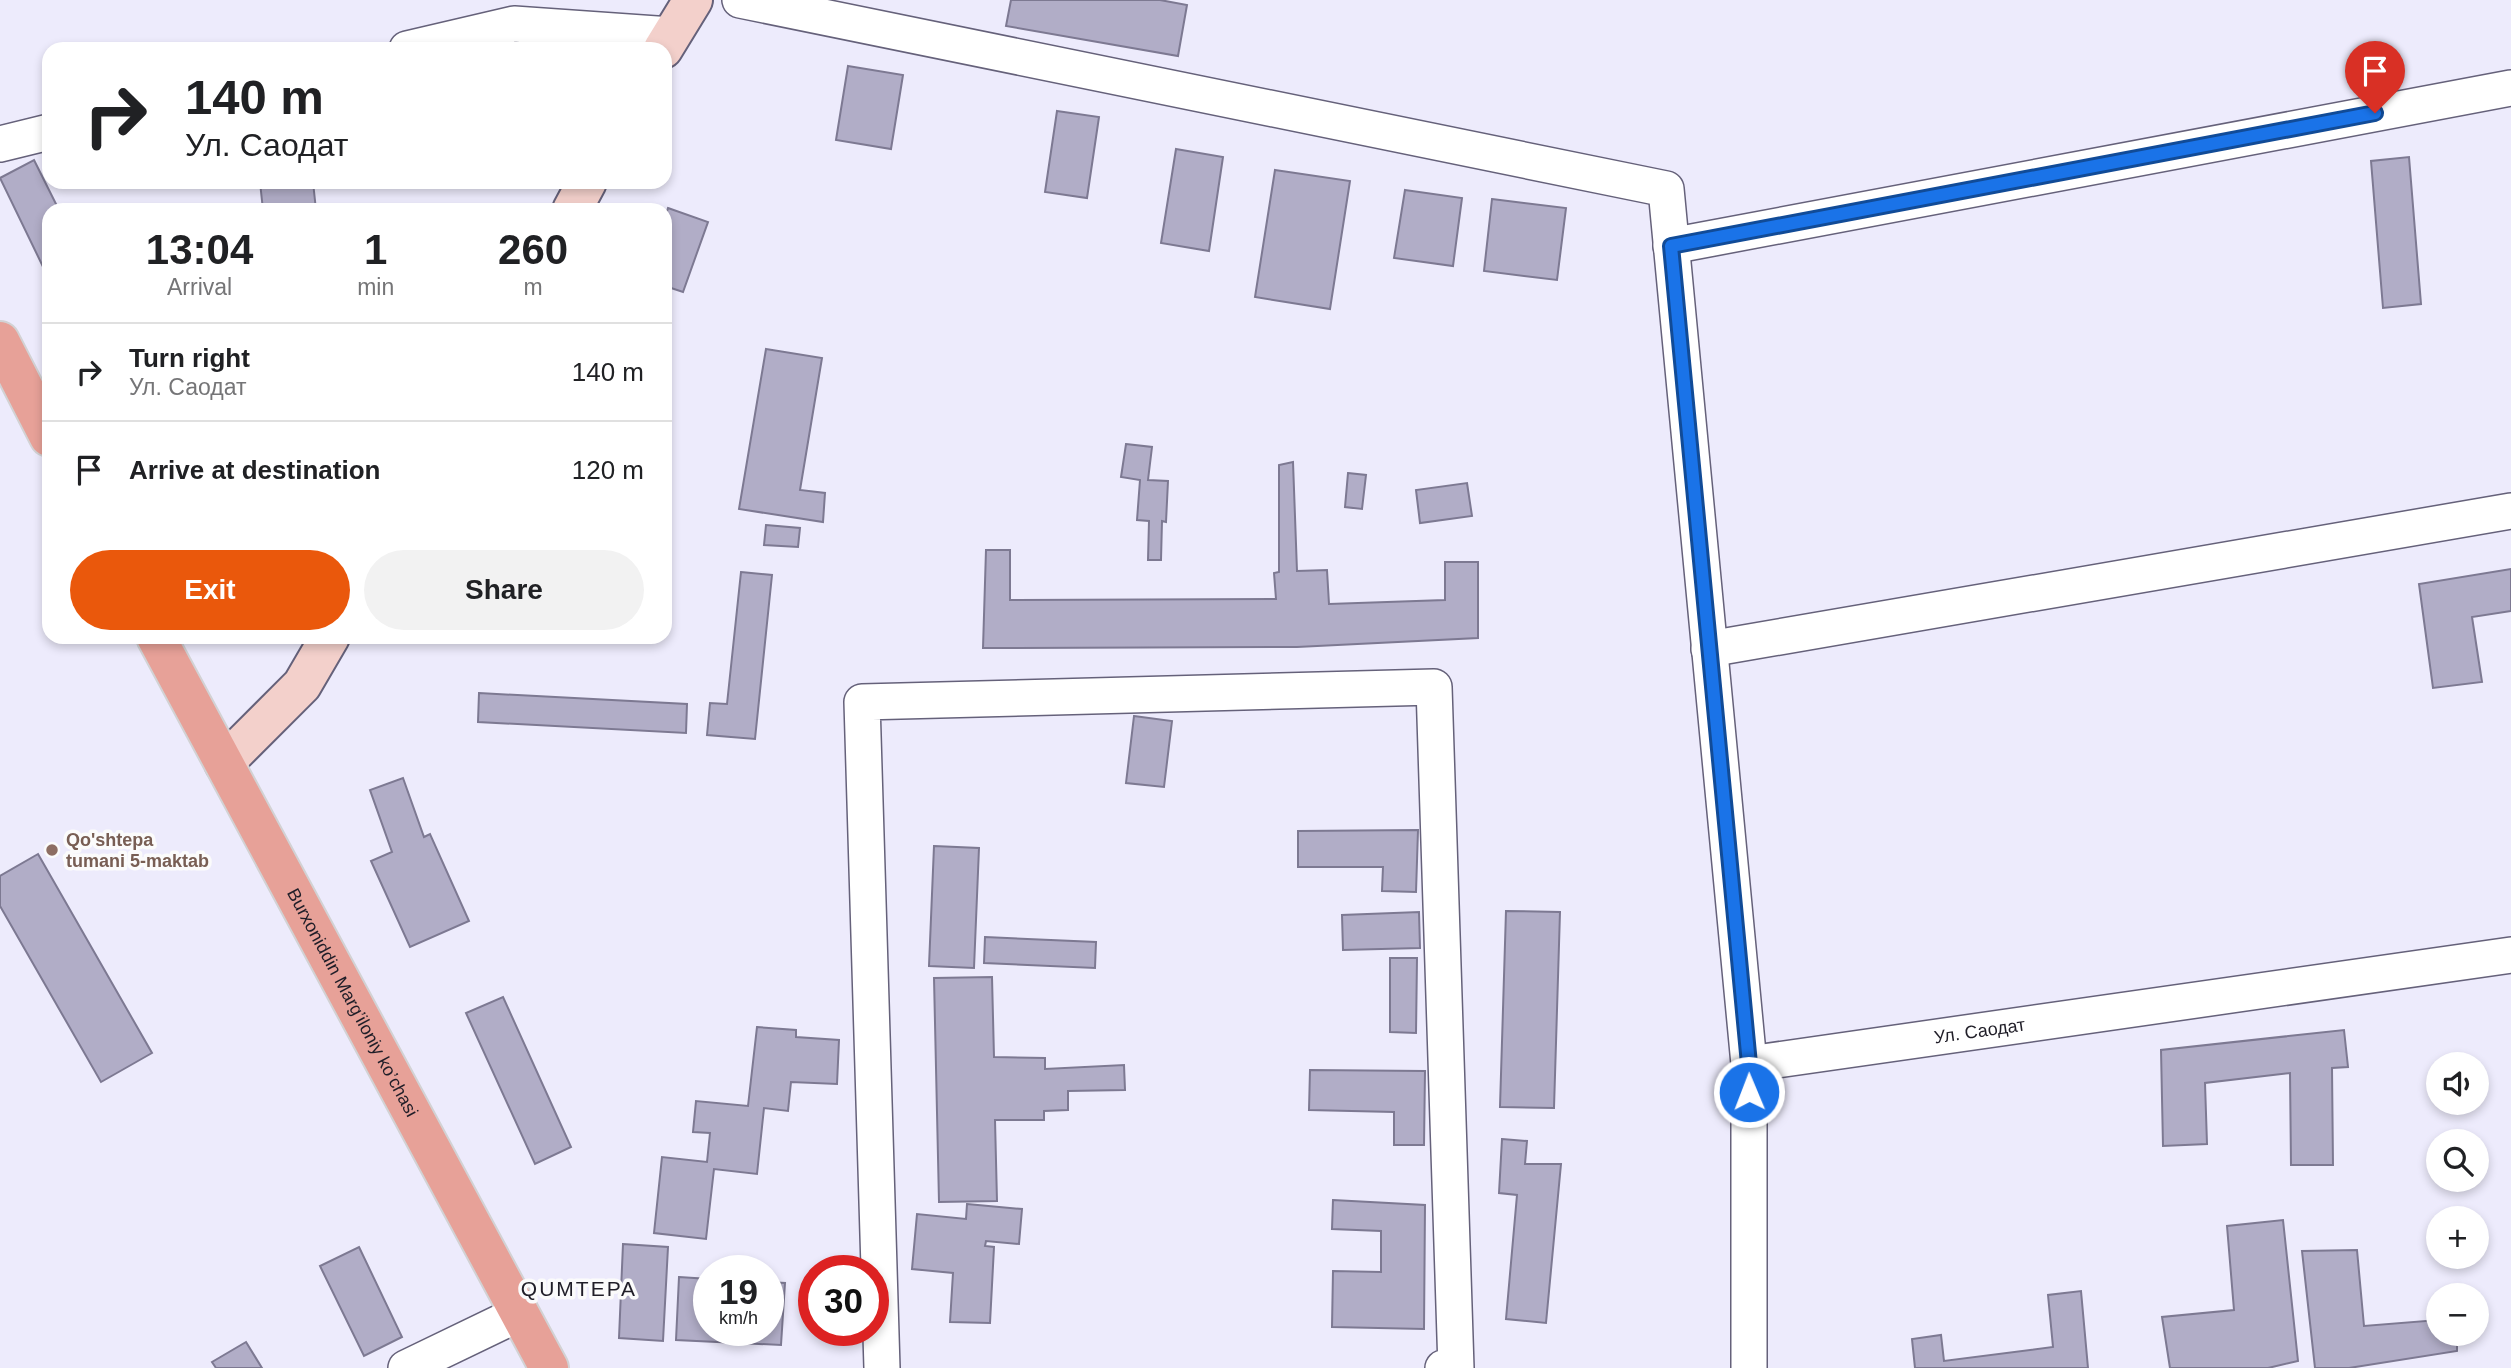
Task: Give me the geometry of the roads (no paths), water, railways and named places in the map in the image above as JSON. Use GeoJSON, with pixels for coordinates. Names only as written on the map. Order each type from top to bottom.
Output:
{"type":"FeatureCollection","features":[{"type":"Feature","properties":{"kind":"main road"},"geometry":{"type":"LineString","coordinates":[[0,341],[42,423]]}},
{"type":"Feature","properties":{"kind":"main road","name":"Burxoniddin Marg’iloniy ko’chasi"},"geometry":{"type":"LineString","coordinates":[[160,644],[549,1368]]}},
{"type":"Feature","properties":{"kind":"street"},"geometry":{"type":"LineString","coordinates":[[437,42],[514,24],[667,42],[693,0]]}},
{"type":"Feature","properties":{"kind":"street"},"geometry":{"type":"LineString","coordinates":[[740,0],[1666,189],[1749,1064],[1749,1368]]}},
{"type":"Feature","properties":{"kind":"street"},"geometry":{"type":"LineString","coordinates":[[1671,246],[2511,88]]}},
{"type":"Feature","properties":{"kind":"street"},"geometry":{"type":"LineString","coordinates":[[0,144],[42,134]]}},
{"type":"Feature","properties":{"kind":"street"},"geometry":{"type":"LineString","coordinates":[[1709,649],[2511,511]]}},
{"type":"Feature","properties":{"kind":"street"},"geometry":{"type":"LineString","coordinates":[[223,763],[302,685],[326,644]]}},
{"type":"Feature","properties":{"kind":"street"},"geometry":{"type":"LineString","coordinates":[[882,1368],[862,702],[1434,687],[1456,1368],[1443,1368]]}},
{"type":"Feature","properties":{"kind":"street","name":"Ул. Саодат"},"geometry":{"type":"LineString","coordinates":[[1749,1064],[2511,955]]}},
{"type":"Feature","properties":{"kind":"street"},"geometry":{"type":"LineString","coordinates":[[406,1368],[520,1313]]}},
{"type":"Feature","properties":{"kind":"place","name":"Qo'shtepa tumani 5-maktab"},"geometry":{"type":"Point","coordinates":[52,850]}},
{"type":"Feature","properties":{"kind":"district","name":"QUMTEPA"},"geometry":{"type":"Point","coordinates":[579,1289]}}]}
